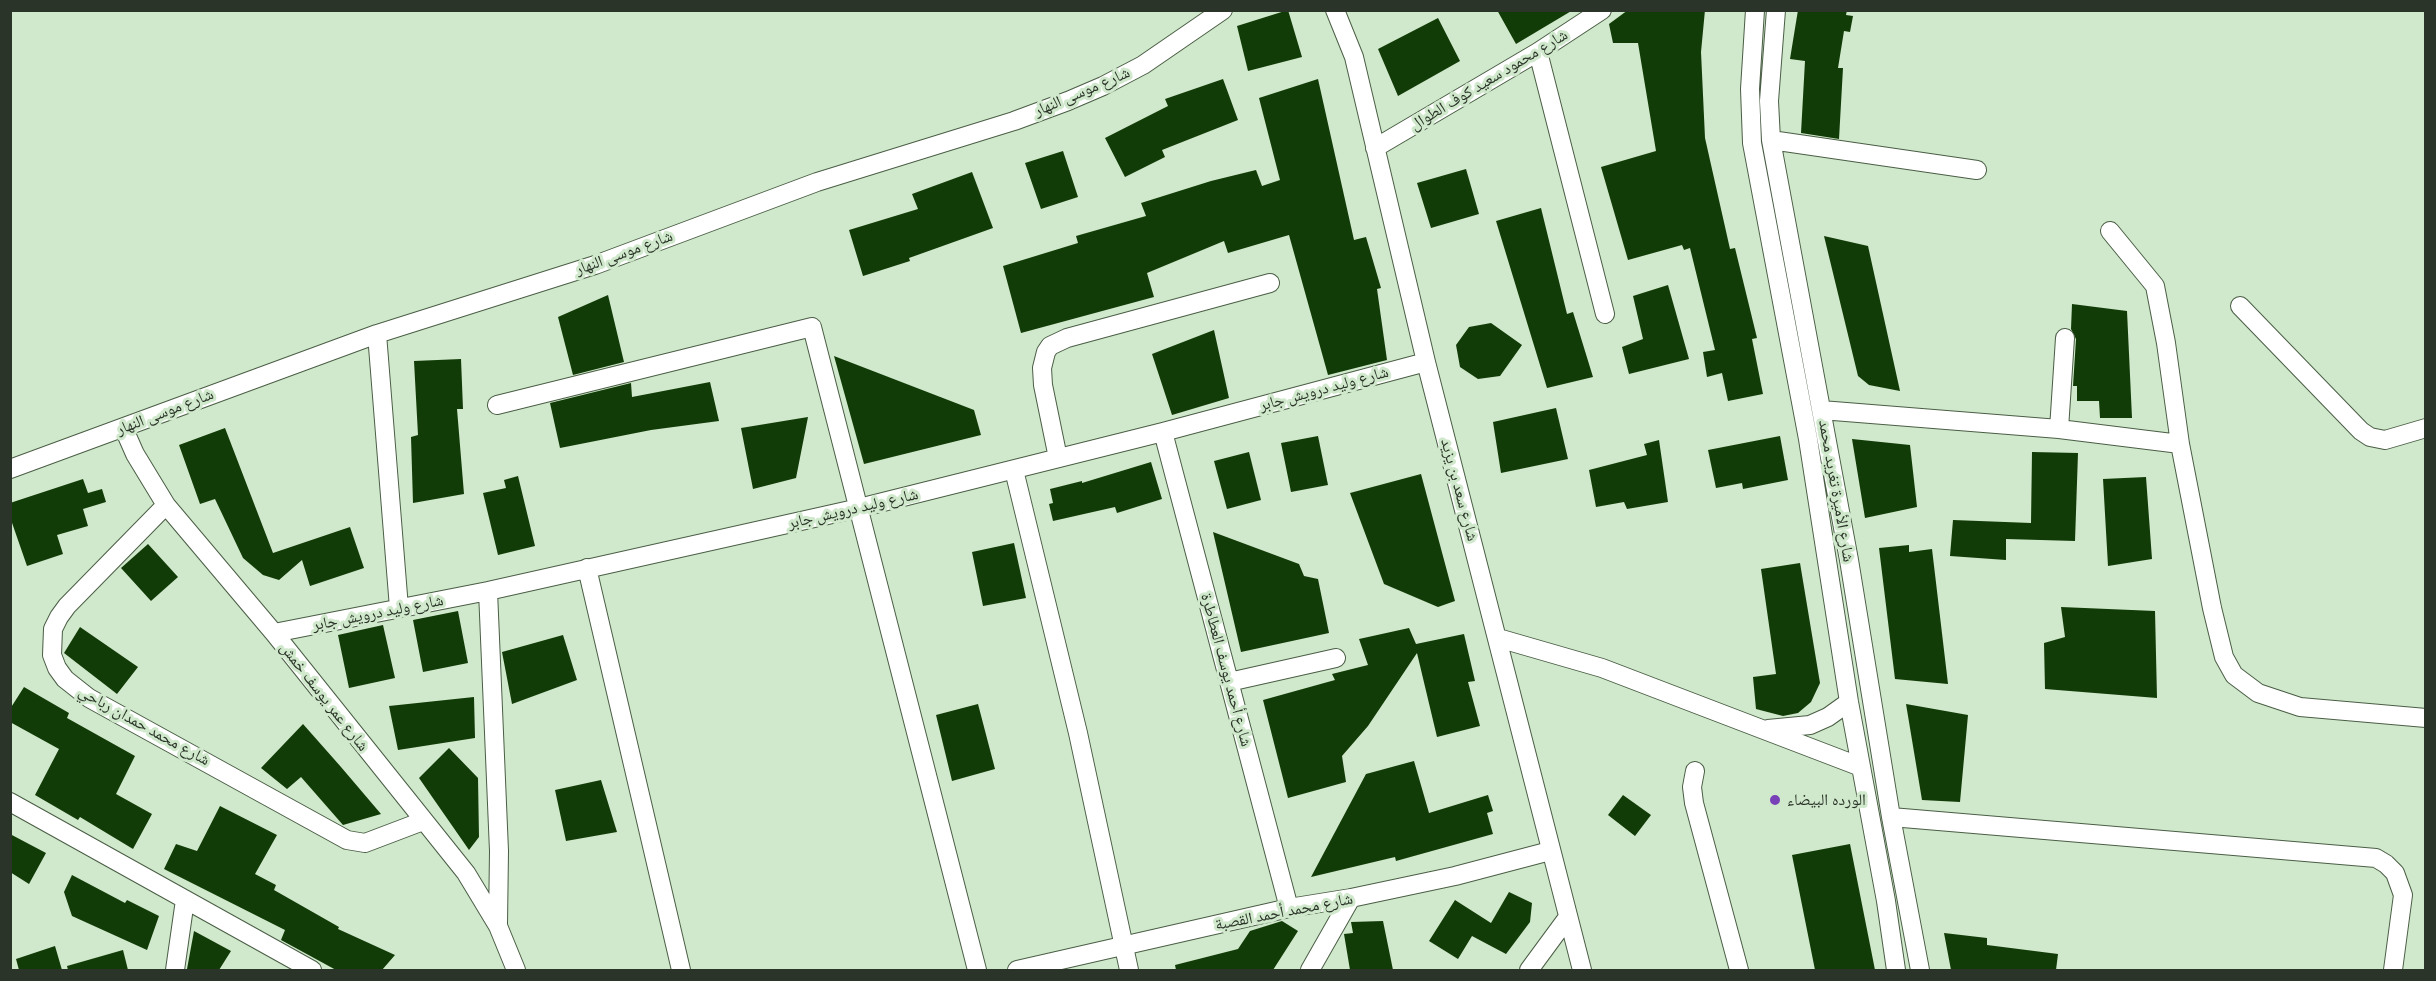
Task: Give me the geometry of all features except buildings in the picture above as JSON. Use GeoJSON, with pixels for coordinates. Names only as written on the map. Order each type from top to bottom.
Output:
{"type":"FeatureCollection","features":[{"type":"Feature","properties":{"kind":"street","name":"شارع موسى النهار"},"geometry":{"type":"LineString","coordinates":[[10,469],[124,429],[253,378],[377,334],[595,265],[817,182],[1014,121],[1068,101],[1143,65],[1223,10]]}},
{"type":"Feature","properties":{"kind":"street","name":"شارع سعد بن يزيد"},"geometry":{"type":"LineString","coordinates":[[1335,10],[1354,57],[1426,362],[1582,970]]}},
{"type":"Feature","properties":{"kind":"street","name":"شارع محمود سعيد كوف الطوال"},"geometry":{"type":"LineString","coordinates":[[1375,148],[1538,52],[1602,10]]}},
{"type":"Feature","properties":{"kind":"street","name":"شارع الأميرة تغريد محمد"},"geometry":{"type":"LineString","coordinates":[[1755,10],[1750,89],[1752,143],[1808,440],[1849,702],[1886,901],[1896,970]]}},
{"type":"Feature","properties":{"kind":"street","name":"شارع الأميرة تغريد محمد"},"geometry":{"type":"LineString","coordinates":[[1776,10],[1769,101],[1771,140],[1849,560],[1891,817],[1920,970]]}},
{"type":"Feature","properties":{"kind":"street"},"geometry":{"type":"LineString","coordinates":[[1538,52],[1605,314]]}},
{"type":"Feature","properties":{"kind":"street"},"geometry":{"type":"LineString","coordinates":[[1771,140],[1977,170]]}},
{"type":"Feature","properties":{"kind":"street"},"geometry":{"type":"LineString","coordinates":[[2110,231],[2155,286],[2166,342],[2180,444],[2224,657],[2234,675],[2258,693],[2300,707],[2426,718]]}},
{"type":"Feature","properties":{"kind":"street"},"geometry":{"type":"LineString","coordinates":[[1058,458],[1043,385],[1042,368],[1050,346],[1067,338],[1270,283]]}},
{"type":"Feature","properties":{"kind":"street"},"geometry":{"type":"LineString","coordinates":[[2240,306],[2361,431],[2385,440],[2426,428]]}},
{"type":"Feature","properties":{"kind":"street"},"geometry":{"type":"LineString","coordinates":[[497,405],[812,327],[977,970]]}},
{"type":"Feature","properties":{"kind":"street"},"geometry":{"type":"LineString","coordinates":[[377,334],[399,608]]}},
{"type":"Feature","properties":{"kind":"street"},"geometry":{"type":"LineString","coordinates":[[2059,429],[2065,338]]}},
{"type":"Feature","properties":{"kind":"street","name":"شارع وليد درويش جابر"},"geometry":{"type":"LineString","coordinates":[[274,633],[488,591],[859,508],[1163,432],[1426,362]]}},
{"type":"Feature","properties":{"kind":"street"},"geometry":{"type":"LineString","coordinates":[[1821,410],[2059,429],[2180,444]]}},
{"type":"Feature","properties":{"kind":"street","name":"شارع عمر يوسف خمش"},"geometry":{"type":"LineString","coordinates":[[124,429],[135,454],[166,504],[274,633],[466,873],[498,926],[516,970]]}},
{"type":"Feature","properties":{"kind":"street","name":"شارع أحمد يوسف العطاطرة"},"geometry":{"type":"LineString","coordinates":[[1163,432],[1289,908]]}},
{"type":"Feature","properties":{"kind":"street"},"geometry":{"type":"LineString","coordinates":[[1014,470],[1077,733],[1129,970]]}},
{"type":"Feature","properties":{"kind":"street","name":"شارع محمد حمدان رباحي"},"geometry":{"type":"LineString","coordinates":[[166,504],[59,617],[53,629],[52,655],[65,679],[89,698],[347,840],[365,843],[423,821]]}},
{"type":"Feature","properties":{"kind":"street"},"geometry":{"type":"LineString","coordinates":[[587,568],[681,970]]}},
{"type":"Feature","properties":{"kind":"street"},"geometry":{"type":"LineString","coordinates":[[488,591],[498,851],[498,926]]}},
{"type":"Feature","properties":{"kind":"street"},"geometry":{"type":"LineString","coordinates":[[1498,638],[1602,668],[1861,767]]}},
{"type":"Feature","properties":{"kind":"street"},"geometry":{"type":"LineString","coordinates":[[1229,682],[1336,658]]}},
{"type":"Feature","properties":{"kind":"street"},"geometry":{"type":"LineString","coordinates":[[1761,729],[1810,725],[1828,717],[1849,702]]}},
{"type":"Feature","properties":{"kind":"street"},"geometry":{"type":"LineString","coordinates":[[1695,771],[1692,787],[1694,803],[1739,970]]}},
{"type":"Feature","properties":{"kind":"street"},"geometry":{"type":"LineString","coordinates":[[10,802],[312,970]]}},
{"type":"Feature","properties":{"kind":"street"},"geometry":{"type":"LineString","coordinates":[[1891,817],[2376,858],[2395,873],[2400,880],[2403,895],[2393,970]]}},
{"type":"Feature","properties":{"kind":"street","name":"شارع محمد أحمد القصبة"},"geometry":{"type":"LineString","coordinates":[[1017,970],[1289,908],[1351,898],[1455,876],[1550,851]]}},
{"type":"Feature","properties":{"kind":"street"},"geometry":{"type":"LineString","coordinates":[[1310,970],[1351,898]]}},
{"type":"Feature","properties":{"kind":"street"},"geometry":{"type":"LineString","coordinates":[[175,970],[184,900]]}},
{"type":"Feature","properties":{"kind":"street"},"geometry":{"type":"LineString","coordinates":[[1529,970],[1568,917]]}},
{"type":"Feature","properties":{"kind":"place","name":"الورده البيضاء"},"geometry":{"type":"Point","coordinates":[1775,800]}}]}
